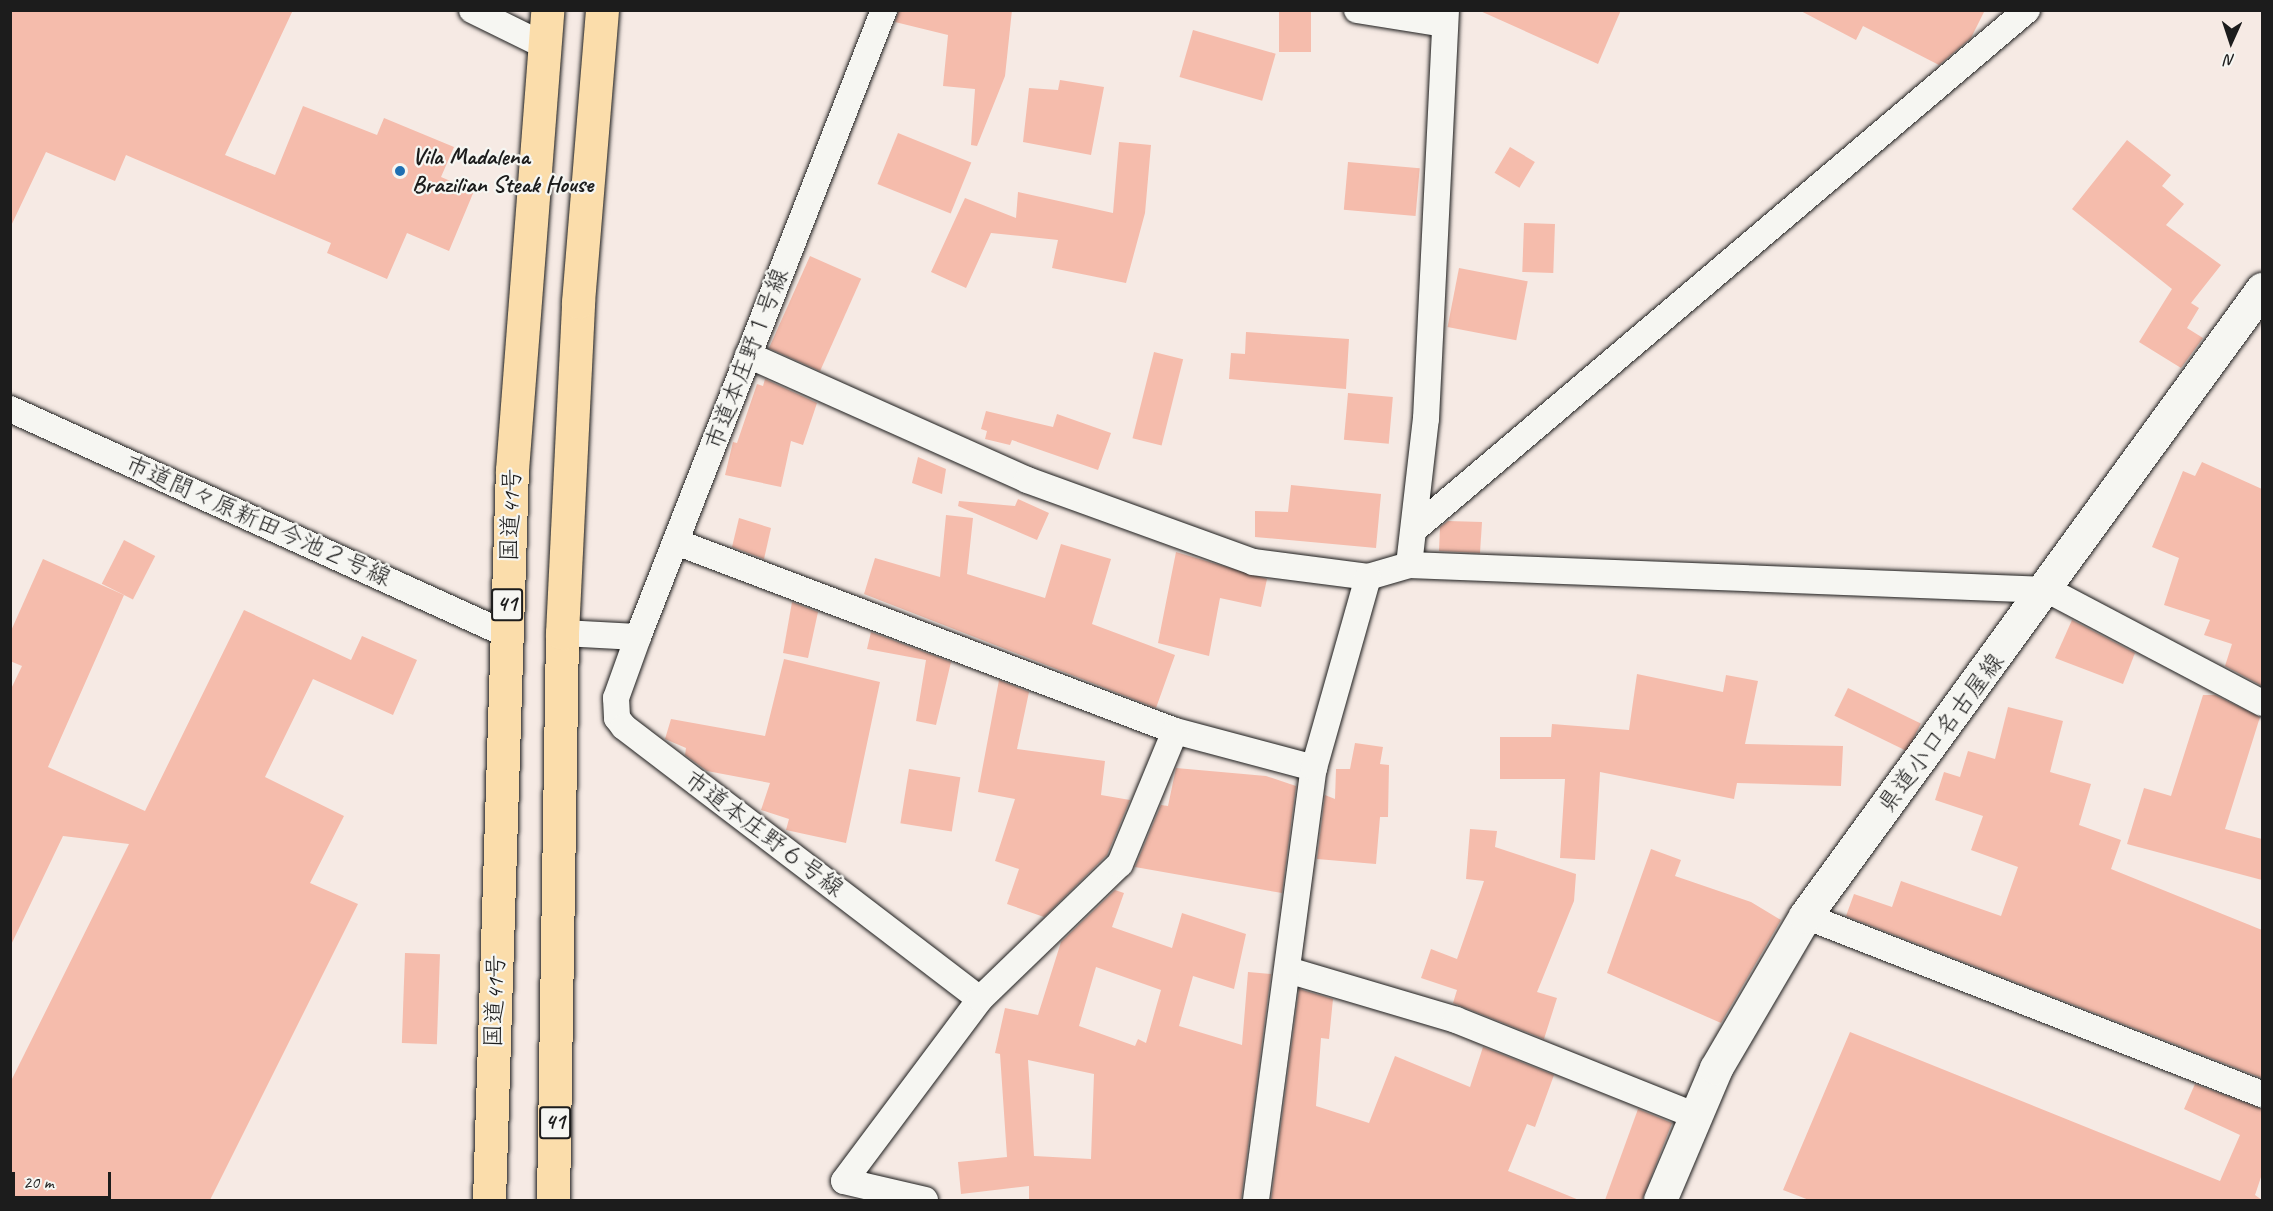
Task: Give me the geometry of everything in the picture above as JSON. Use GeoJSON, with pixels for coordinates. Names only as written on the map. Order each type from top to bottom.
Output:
{"type":"FeatureCollection","features":[{"type":"Feature","properties":{"kind":"highway","name":"国道41号"},"geometry":{"type":"LineString","coordinates":[[489,1200],[506,634],[520,322],[547,10]]}},
{"type":"Feature","properties":{"kind":"highway","name":"41"},"geometry":{"type":"LineString","coordinates":[[553,1200],[562,633],[578,302],[602,10]]}},
{"type":"Feature","properties":{"kind":"main road","name":"県道小口名古屋線"},"geometry":{"type":"LineString","coordinates":[[1660,1200],[1716,1068],[1805,916],[2048,590],[2262,289]]}},
{"type":"Feature","properties":{"kind":"street"},"geometry":{"type":"LineString","coordinates":[[472,10],[543,45]]}},
{"type":"Feature","properties":{"kind":"street","name":"市道本庄野１号線"},"geometry":{"type":"LineString","coordinates":[[638,637],[884,10]]}},
{"type":"Feature","properties":{"kind":"street"},"geometry":{"type":"LineString","coordinates":[[1357,10],[1445,17],[1416,528],[1409,565]]}},
{"type":"Feature","properties":{"kind":"street"},"geometry":{"type":"LineString","coordinates":[[1416,528],[2027,10]]}},
{"type":"Feature","properties":{"kind":"street"},"geometry":{"type":"LineString","coordinates":[[748,355],[1027,480],[1253,562],[1368,577],[1409,565],[2048,590],[2262,703]]}},
{"type":"Feature","properties":{"kind":"street","name":"市道間々原新田今池２号線"},"geometry":{"type":"LineString","coordinates":[[10,409],[506,634]]}},
{"type":"Feature","properties":{"kind":"street"},"geometry":{"type":"LineString","coordinates":[[676,542],[1175,731],[1314,768]]}},
{"type":"Feature","properties":{"kind":"street"},"geometry":{"type":"LineString","coordinates":[[1256,1200],[1291,971],[1314,768],[1368,577]]}},
{"type":"Feature","properties":{"kind":"street"},"geometry":{"type":"LineString","coordinates":[[562,633],[638,637]]}},
{"type":"Feature","properties":{"kind":"street","name":"市道本庄野６号線"},"geometry":{"type":"LineString","coordinates":[[638,637],[616,698],[617,718],[624,727],[980,999]]}},
{"type":"Feature","properties":{"kind":"street"},"geometry":{"type":"LineString","coordinates":[[925,1200],[844,1181],[980,999],[1120,864],[1175,731]]}},
{"type":"Feature","properties":{"kind":"street"},"geometry":{"type":"LineString","coordinates":[[1805,916],[2262,1094]]}},
{"type":"Feature","properties":{"kind":"street"},"geometry":{"type":"LineString","coordinates":[[1291,971],[1456,1020],[1696,1116]]}},
{"type":"Feature","properties":{"kind":"building"},"geometry":{"type":"Polygon","coordinates":[[[10,10],[293,10],[225,155],[275,175],[303,106],[377,135],[384,118],[454,147],[441,177],[474,191],[449,251],[407,233],[387,279],[327,253],[331,243],[126,155],[115,181],[46,152],[10,228],[10,10]]]}},
{"type":"Feature","properties":{"kind":"building"},"geometry":{"type":"Polygon","coordinates":[[[899,10],[1012,10],[1005,76],[977,146],[971,145],[975,89],[943,86],[948,35],[895,22],[899,10]]]}},
{"type":"Feature","properties":{"kind":"building"},"geometry":{"type":"Polygon","coordinates":[[[1279,10],[1311,10],[1311,52],[1279,52],[1279,10]]]}},
{"type":"Feature","properties":{"kind":"building"},"geometry":{"type":"Polygon","coordinates":[[[1478,10],[1621,10],[1598,64],[1478,10]]]}},
{"type":"Feature","properties":{"kind":"building"},"geometry":{"type":"Polygon","coordinates":[[[1799,10],[1985,10],[1971,38],[1939,65],[1863,26],[1856,40],[1799,10]]]}},
{"type":"Feature","properties":{"kind":"building"},"geometry":{"type":"Polygon","coordinates":[[[1193,30],[1276,54],[1262,101],[1179,77],[1193,30]]]}},
{"type":"Feature","properties":{"kind":"building"},"geometry":{"type":"Polygon","coordinates":[[[1060,80],[1104,87],[1091,155],[1023,142],[1029,88],[1058,90],[1060,80]]]}},
{"type":"Feature","properties":{"kind":"building"},"geometry":{"type":"Polygon","coordinates":[[[898,133],[971,163],[951,214],[877,184],[898,133]]]}},
{"type":"Feature","properties":{"kind":"building"},"geometry":{"type":"Polygon","coordinates":[[[2127,140],[2171,175],[2162,186],[2184,204],[2166,225],[2221,265],[2191,303],[2199,308],[2187,328],[2203,338],[2181,368],[2139,342],[2172,289],[2072,209],[2127,140]]]}},
{"type":"Feature","properties":{"kind":"building"},"geometry":{"type":"Polygon","coordinates":[[[1119,142],[1151,145],[1145,213],[1126,283],[1052,268],[1058,240],[991,233],[966,288],[931,272],[965,198],[1016,218],[1018,192],[1113,213],[1119,142]]]}},
{"type":"Feature","properties":{"kind":"building"},"geometry":{"type":"Polygon","coordinates":[[[1510,147],[1535,162],[1519,188],[1495,173],[1510,147]]]}},
{"type":"Feature","properties":{"kind":"building"},"geometry":{"type":"Polygon","coordinates":[[[1348,162],[1420,168],[1416,216],[1344,210],[1348,162]]]}},
{"type":"Feature","properties":{"kind":"building"},"geometry":{"type":"Polygon","coordinates":[[[1524,223],[1555,224],[1553,273],[1522,272],[1524,223]]]}},
{"type":"Feature","properties":{"kind":"building"},"geometry":{"type":"Polygon","coordinates":[[[810,256],[861,279],[820,371],[769,348],[810,256]]]}},
{"type":"Feature","properties":{"kind":"building"},"geometry":{"type":"Polygon","coordinates":[[[1459,268],[1528,281],[1516,340],[1448,327],[1459,268]]]}},
{"type":"Feature","properties":{"kind":"building"},"geometry":{"type":"Polygon","coordinates":[[[1246,332],[1349,339],[1346,389],[1229,379],[1231,353],[1245,354],[1246,332]]]}},
{"type":"Feature","properties":{"kind":"building"},"geometry":{"type":"Polygon","coordinates":[[[1154,352],[1183,359],[1162,446],[1132,438],[1154,352]]]}},
{"type":"Feature","properties":{"kind":"building"},"geometry":{"type":"Polygon","coordinates":[[[765,379],[817,403],[803,445],[791,441],[781,487],[725,475],[733,442],[737,443],[757,384],[763,386],[765,379]]]}},
{"type":"Feature","properties":{"kind":"building"},"geometry":{"type":"Polygon","coordinates":[[[1348,393],[1393,397],[1389,444],[1344,440],[1348,393]]]}},
{"type":"Feature","properties":{"kind":"building"},"geometry":{"type":"Polygon","coordinates":[[[986,411],[1053,427],[1057,414],[1111,433],[1098,470],[1012,440],[1010,445],[985,439],[987,431],[981,429],[986,411]]]}},
{"type":"Feature","properties":{"kind":"building"},"geometry":{"type":"Polygon","coordinates":[[[918,457],[946,469],[942,494],[912,483],[918,457]]]}},
{"type":"Feature","properties":{"kind":"building"},"geometry":{"type":"Polygon","coordinates":[[[2202,462],[2262,489],[2262,686],[2225,666],[2232,644],[2204,635],[2210,620],[2164,605],[2179,558],[2152,547],[2183,471],[2195,476],[2202,462]]]}},
{"type":"Feature","properties":{"kind":"building"},"geometry":{"type":"Polygon","coordinates":[[[1291,485],[1381,494],[1376,548],[1255,537],[1255,511],[1288,512],[1291,485]]]}},
{"type":"Feature","properties":{"kind":"building"},"geometry":{"type":"Polygon","coordinates":[[[1018,499],[1049,513],[1037,540],[958,506],[959,501],[1015,506],[1018,499]]]}},
{"type":"Feature","properties":{"kind":"building"},"geometry":{"type":"Polygon","coordinates":[[[946,515],[973,518],[967,574],[1045,598],[1061,544],[1111,559],[1092,624],[1175,655],[1156,708],[864,594],[875,558],[940,577],[946,515]]]}},
{"type":"Feature","properties":{"kind":"building"},"geometry":{"type":"Polygon","coordinates":[[[739,518],[771,528],[764,559],[732,547],[739,518]]]}},
{"type":"Feature","properties":{"kind":"building"},"geometry":{"type":"Polygon","coordinates":[[[1448,521],[1482,522],[1480,553],[1439,551],[1440,527],[1448,521]]]}},
{"type":"Feature","properties":{"kind":"building"},"geometry":{"type":"Polygon","coordinates":[[[124,540],[155,556],[133,600],[102,584],[124,540]]]}},
{"type":"Feature","properties":{"kind":"building"},"geometry":{"type":"Polygon","coordinates":[[[1176,552],[1267,579],[1261,607],[1220,598],[1209,656],[1158,643],[1176,552]]]}},
{"type":"Feature","properties":{"kind":"building"},"geometry":{"type":"Polygon","coordinates":[[[43,559],[124,595],[48,767],[145,811],[244,610],[351,660],[362,636],[417,660],[393,715],[313,679],[265,777],[344,816],[310,883],[358,904],[210,1200],[10,1200],[10,1083],[129,844],[63,836],[10,947],[10,691],[22,666],[10,661],[10,633],[43,559]]]}},
{"type":"Feature","properties":{"kind":"building"},"geometry":{"type":"Polygon","coordinates":[[[792,602],[818,612],[808,658],[783,653],[792,602]]]}},
{"type":"Feature","properties":{"kind":"building"},"geometry":{"type":"Polygon","coordinates":[[[2072,620],[2135,653],[2123,684],[2055,658],[2072,620]]]}},
{"type":"Feature","properties":{"kind":"building"},"geometry":{"type":"Polygon","coordinates":[[[871,632],[951,662],[936,725],[916,721],[926,660],[867,649],[871,632]]]}},
{"type":"Feature","properties":{"kind":"building"},"geometry":{"type":"Polygon","coordinates":[[[784,659],[880,682],[846,843],[786,830],[789,819],[761,810],[770,783],[707,771],[685,755],[686,748],[665,739],[671,719],[765,736],[784,659]]]}},
{"type":"Feature","properties":{"kind":"building"},"geometry":{"type":"Polygon","coordinates":[[[1637,674],[1723,692],[1726,675],[1758,681],[1745,744],[1843,746],[1841,786],[1737,783],[1734,799],[1600,772],[1595,860],[1560,858],[1565,779],[1500,779],[1500,737],[1551,737],[1552,724],[1629,730],[1637,674]]]}},
{"type":"Feature","properties":{"kind":"building"},"geometry":{"type":"Polygon","coordinates":[[[999,680],[1029,692],[1017,749],[1105,761],[1101,795],[1130,800],[1107,855],[1044,917],[1007,904],[1019,869],[995,861],[1015,799],[978,792],[999,680]]]}},
{"type":"Feature","properties":{"kind":"building"},"geometry":{"type":"Polygon","coordinates":[[[1848,688],[1921,724],[1907,751],[1834,716],[1848,688]]]}},
{"type":"Feature","properties":{"kind":"building"},"geometry":{"type":"Polygon","coordinates":[[[2203,695],[2215,695],[2260,717],[2225,829],[2262,839],[2262,880],[2127,844],[2144,788],[2171,796],[2203,695]]]}},
{"type":"Feature","properties":{"kind":"building"},"geometry":{"type":"Polygon","coordinates":[[[2008,707],[2063,721],[2050,772],[2091,784],[2079,825],[2121,840],[2111,869],[2262,930],[2262,1078],[1846,916],[1854,894],[1892,907],[1901,881],[2001,916],[2018,867],[1971,850],[1983,816],[1935,800],[1944,772],[1960,777],[1968,751],[1995,759],[2008,707]]]}},
{"type":"Feature","properties":{"kind":"building"},"geometry":{"type":"Polygon","coordinates":[[[1355,743],[1383,747],[1380,764],[1389,765],[1388,817],[1380,817],[1376,864],[1317,859],[1325,795],[1335,799],[1336,769],[1350,769],[1355,743]]]}},
{"type":"Feature","properties":{"kind":"building"},"geometry":{"type":"Polygon","coordinates":[[[1176,768],[1266,776],[1296,786],[1282,893],[1135,867],[1161,805],[1168,806],[1176,768]]]}},
{"type":"Feature","properties":{"kind":"building"},"geometry":{"type":"Polygon","coordinates":[[[909,769],[960,777],[952,831],[900,823],[909,769]]]}},
{"type":"Feature","properties":{"kind":"building"},"geometry":{"type":"Polygon","coordinates":[[[1470,829],[1497,831],[1495,847],[1576,874],[1574,901],[1537,992],[1557,998],[1544,1039],[1453,1003],[1457,990],[1421,978],[1431,949],[1457,959],[1484,881],[1466,879],[1470,829]]]}},
{"type":"Feature","properties":{"kind":"building"},"geometry":{"type":"Polygon","coordinates":[[[1651,849],[1681,860],[1675,876],[1751,902],[1781,920],[1721,1023],[1607,973],[1651,849]]]}},
{"type":"Feature","properties":{"kind":"building"},"geometry":{"type":"Polygon","coordinates":[[[1115,890],[1124,893],[1112,927],[1172,948],[1182,913],[1246,934],[1234,989],[1193,976],[1179,1026],[1242,1045],[1248,972],[1271,974],[1241,1200],[1029,1200],[1029,1186],[961,1194],[958,1162],[1007,1157],[1000,1054],[995,1053],[1005,1008],[1038,1015],[1061,942],[1115,890]],[[1096,967],[1079,1026],[1135,1046],[1138,1039],[1146,1043],[1161,990],[1096,967]],[[1028,1060],[1034,1156],[1091,1159],[1094,1074],[1028,1060]]]}},
{"type":"Feature","properties":{"kind":"building"},"geometry":{"type":"Polygon","coordinates":[[[405,953],[440,954],[437,1044],[402,1043],[405,953]]]}},
{"type":"Feature","properties":{"kind":"building"},"geometry":{"type":"Polygon","coordinates":[[[1299,989],[1333,999],[1329,1039],[1321,1038],[1316,1106],[1369,1123],[1395,1056],[1470,1087],[1483,1047],[1554,1075],[1535,1127],[1527,1124],[1508,1171],[1579,1200],[1271,1200],[1299,989]]]}},
{"type":"Feature","properties":{"kind":"building"},"geometry":{"type":"Polygon","coordinates":[[[1850,1032],[2220,1181],[2240,1135],[2184,1109],[2195,1084],[2262,1109],[2262,1174],[2255,1195],[2262,1200],[1809,1200],[1783,1190],[1850,1032]]]}},
{"type":"Feature","properties":{"kind":"building"},"geometry":{"type":"Polygon","coordinates":[[[1638,1109],[1672,1123],[1642,1200],[1605,1200],[1638,1109]]]}},
{"type":"Feature","properties":{"kind":"place","name":"Vila Madalena Brazilian Steak House"},"geometry":{"type":"Point","coordinates":[400,171]}}]}
